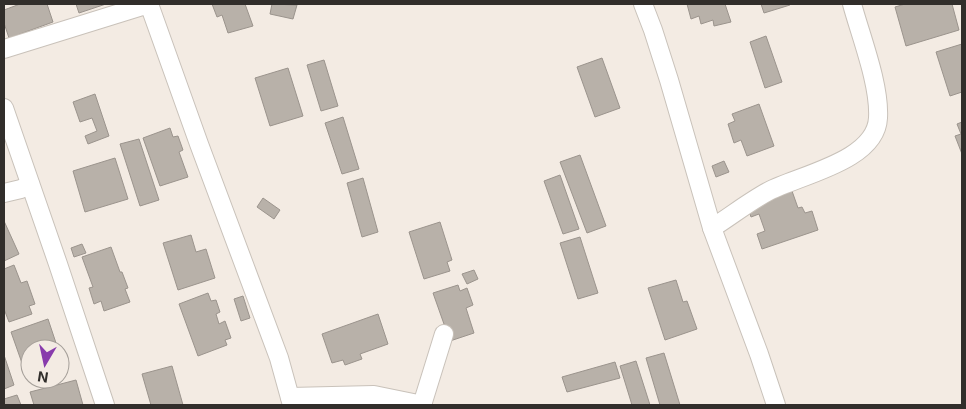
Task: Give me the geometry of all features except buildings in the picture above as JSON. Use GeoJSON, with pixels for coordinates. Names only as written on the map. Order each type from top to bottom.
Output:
{"type":"FeatureCollection","features":[{"type":"Feature","properties":{"kind":"street"},"geometry":{"type":"LineString","coordinates":[[4,49],[149,4],[279,358],[291,401],[374,395],[423,405],[444,334]]}},
{"type":"Feature","properties":{"kind":"street"},"geometry":{"type":"LineString","coordinates":[[643,4],[653,30],[712,228],[776,405]]}},
{"type":"Feature","properties":{"kind":"street"},"geometry":{"type":"LineString","coordinates":[[712,228],[770,190],[838,164],[870,141],[878,120],[877,92],[852,4]]}},
{"type":"Feature","properties":{"kind":"street"},"geometry":{"type":"LineString","coordinates":[[4,108],[105,405]]}},
{"type":"Feature","properties":{"kind":"street"},"geometry":{"type":"LineString","coordinates":[[4,193],[21,189],[30,184]]}}]}
